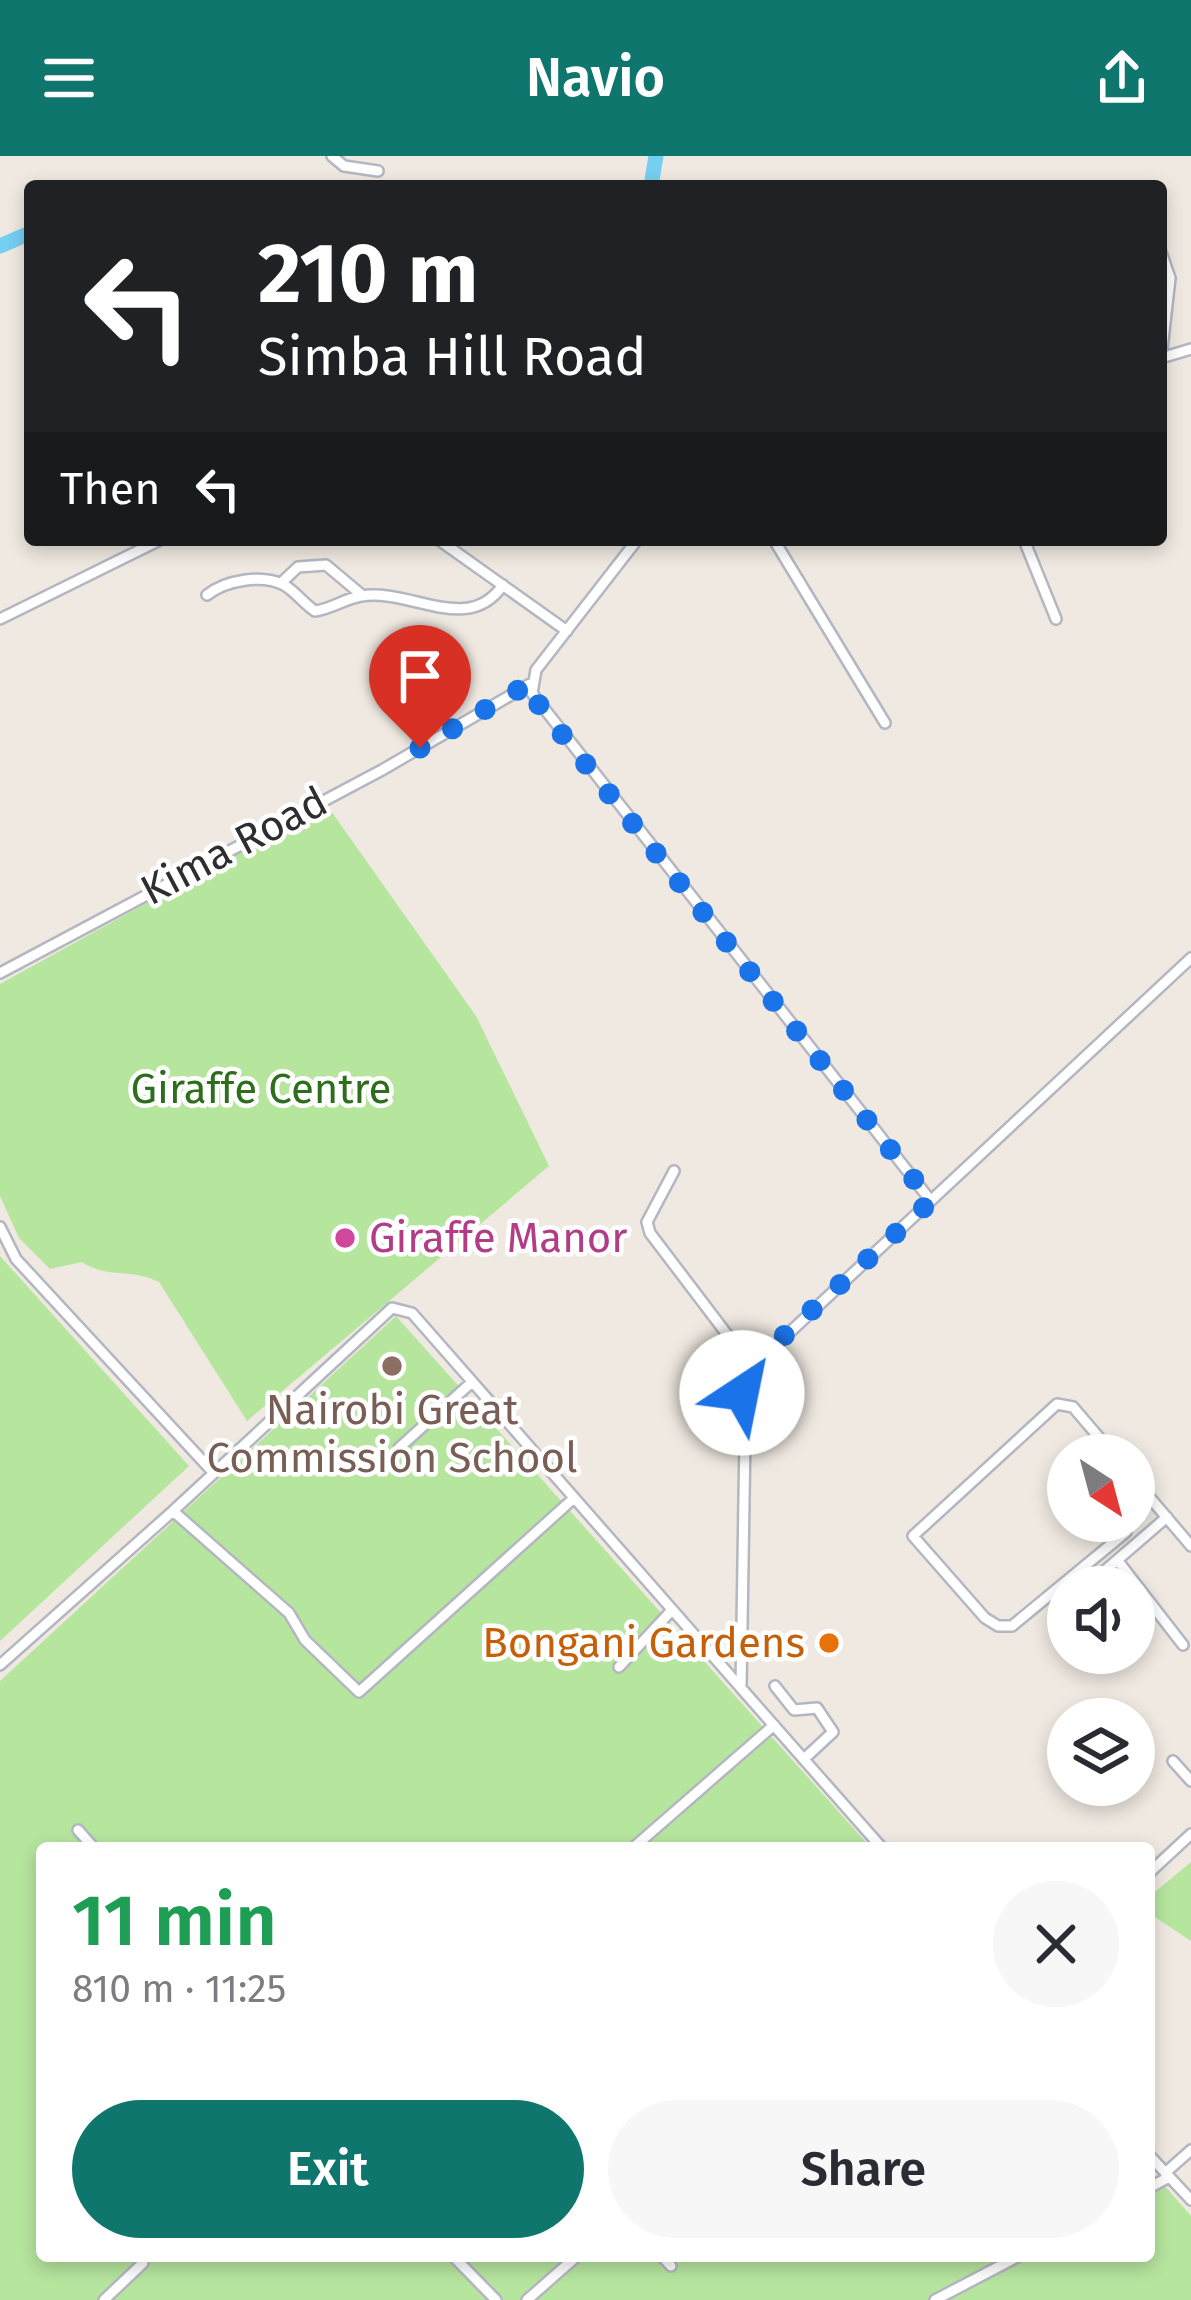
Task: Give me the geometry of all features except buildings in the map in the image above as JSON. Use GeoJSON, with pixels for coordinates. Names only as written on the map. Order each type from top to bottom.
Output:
{"type":"FeatureCollection","features":[{"type":"Feature","properties":{"kind":"street"},"geometry":{"type":"LineString","coordinates":[[332,156],[344,166],[378,171]]}},
{"type":"Feature","properties":{"kind":"street"},"geometry":{"type":"LineString","coordinates":[[1167,264],[1167,299]]}},
{"type":"Feature","properties":{"kind":"street"},"geometry":{"type":"LineString","coordinates":[[0,619],[146,546]]}},
{"type":"Feature","properties":{"kind":"street"},"geometry":{"type":"LineString","coordinates":[[448,546],[566,631]]}},
{"type":"Feature","properties":{"kind":"street"},"geometry":{"type":"LineString","coordinates":[[632,546],[530,683],[539,705],[931,1201]]}},
{"type":"Feature","properties":{"kind":"street"},"geometry":{"type":"LineString","coordinates":[[778,546],[885,723]]}},
{"type":"Feature","properties":{"kind":"street"},"geometry":{"type":"LineString","coordinates":[[1026,546],[1056,619]]}},
{"type":"Feature","properties":{"kind":"street"},"geometry":{"type":"LineString","coordinates":[[281,583],[298,567],[326,565],[363,596]]}},
{"type":"Feature","properties":{"kind":"street"},"geometry":{"type":"LineString","coordinates":[[207,595],[232,581],[281,583],[315,611],[363,596],[473,611],[490,604],[503,585]]}},
{"type":"Feature","properties":{"kind":"street","name":"Kima Road"},"geometry":{"type":"LineString","coordinates":[[0,973],[382,770],[530,683]]}},
{"type":"Feature","properties":{"kind":"street"},"geometry":{"type":"LineString","coordinates":[[741,1688],[742,1393],[751,1366],[1191,958]]}},
{"type":"Feature","properties":{"kind":"street"},"geometry":{"type":"LineString","coordinates":[[674,1172],[647,1222],[650,1233],[751,1366]]}},
{"type":"Feature","properties":{"kind":"street"},"geometry":{"type":"LineString","coordinates":[[0,1227],[16,1259],[211,1470]]}},
{"type":"Feature","properties":{"kind":"street"},"geometry":{"type":"LineString","coordinates":[[0,1666],[392,1308],[403,1308],[877,1842]]}},
{"type":"Feature","properties":{"kind":"street"},"geometry":{"type":"LineString","coordinates":[[399,1448],[472,1382]]}},
{"type":"Feature","properties":{"kind":"street"},"geometry":{"type":"LineString","coordinates":[[1096,1434],[1073,1407],[1057,1404],[913,1536],[985,1618],[998,1626],[1012,1626],[1114,1542]]}},
{"type":"Feature","properties":{"kind":"street"},"geometry":{"type":"LineString","coordinates":[[173,1511],[289,1613],[305,1640],[352,1691],[359,1692],[574,1498]]}},
{"type":"Feature","properties":{"kind":"street"},"geometry":{"type":"LineString","coordinates":[[1155,1502],[1191,1546]]}},
{"type":"Feature","properties":{"kind":"street"},"geometry":{"type":"LineString","coordinates":[[1112,1566],[1168,1517]]}},
{"type":"Feature","properties":{"kind":"street"},"geometry":{"type":"LineString","coordinates":[[1118,1561],[1183,1645]]}},
{"type":"Feature","properties":{"kind":"street"},"geometry":{"type":"LineString","coordinates":[[619,1667],[672,1610]]}},
{"type":"Feature","properties":{"kind":"street"},"geometry":{"type":"LineString","coordinates":[[775,1686],[794,1710],[817,1708],[827,1716],[833,1732],[805,1758]]}},
{"type":"Feature","properties":{"kind":"street"},"geometry":{"type":"LineString","coordinates":[[640,1842],[774,1725]]}},
{"type":"Feature","properties":{"kind":"street"},"geometry":{"type":"LineString","coordinates":[[1173,1761],[1191,1781]]}},
{"type":"Feature","properties":{"kind":"street"},"geometry":{"type":"LineString","coordinates":[[78,1829],[89,1842]]}},
{"type":"Feature","properties":{"kind":"street"},"geometry":{"type":"LineString","coordinates":[[1155,1867],[1191,1834]]}},
{"type":"Feature","properties":{"kind":"street"},"geometry":{"type":"LineString","coordinates":[[1155,2184],[1191,2150]]}},
{"type":"Feature","properties":{"kind":"street"},"geometry":{"type":"LineString","coordinates":[[1155,2162],[1191,2200]]}},
{"type":"Feature","properties":{"kind":"street"},"geometry":{"type":"LineString","coordinates":[[459,2262],[496,2300]]}},
{"type":"Feature","properties":{"kind":"street"},"geometry":{"type":"LineString","coordinates":[[527,2300],[570,2262]]}},
{"type":"Feature","properties":{"kind":"street"},"geometry":{"type":"LineString","coordinates":[[667,2262],[671,2266]]}},
{"type":"Feature","properties":{"kind":"street"},"geometry":{"type":"LineString","coordinates":[[935,2300],[1008,2262]]}},
{"type":"Feature","properties":{"kind":"street"},"geometry":{"type":"LineString","coordinates":[[104,2300],[142,2263]]}},
{"type":"Feature","properties":{"kind":"green space","name":"Giraffe Centre"},"geometry":{"type":"Polygon","coordinates":[[[326,804],[476,1016],[549,1166],[247,1421],[159,1282],[82,1262],[50,1269],[19,1238],[0,1196],[0,984],[326,804]]]}},
{"type":"Feature","properties":{"kind":"green space"},"geometry":{"type":"Polygon","coordinates":[[[0,1256],[189,1466],[0,1641],[0,1256]]]}},
{"type":"Feature","properties":{"kind":"green space"},"geometry":{"type":"Polygon","coordinates":[[[396,1316],[866,1842],[36,1842],[36,2262],[1155,2262],[1155,2175],[1191,2216],[1191,2300],[0,2300],[0,1681],[396,1316]]]}},
{"type":"Feature","properties":{"kind":"green space"},"geometry":{"type":"Polygon","coordinates":[[[1191,1862],[1191,1941],[1155,1917],[1155,1892],[1191,1862]]]}},
{"type":"Feature","properties":{"kind":"waterway"},"geometry":{"type":"LineString","coordinates":[[652,180],[656,156]]}},
{"type":"Feature","properties":{"kind":"waterway"},"geometry":{"type":"LineString","coordinates":[[0,246],[24,236]]}},
{"type":"Feature","properties":{"kind":"place","name":"Giraffe Manor"},"geometry":{"type":"Point","coordinates":[345,1238]}},
{"type":"Feature","properties":{"kind":"place","name":"Nairobi Great Commission School"},"geometry":{"type":"Point","coordinates":[392,1366]}},
{"type":"Feature","properties":{"kind":"place","name":"Bongani Gardens"},"geometry":{"type":"Point","coordinates":[829,1643]}},
{"type":"Feature","properties":{"kind":"route"},"geometry":{"type":"LineString","coordinates":[[420,748],[530,683],[539,705],[931,1201],[751,1366],[742,1393]]}}]}
